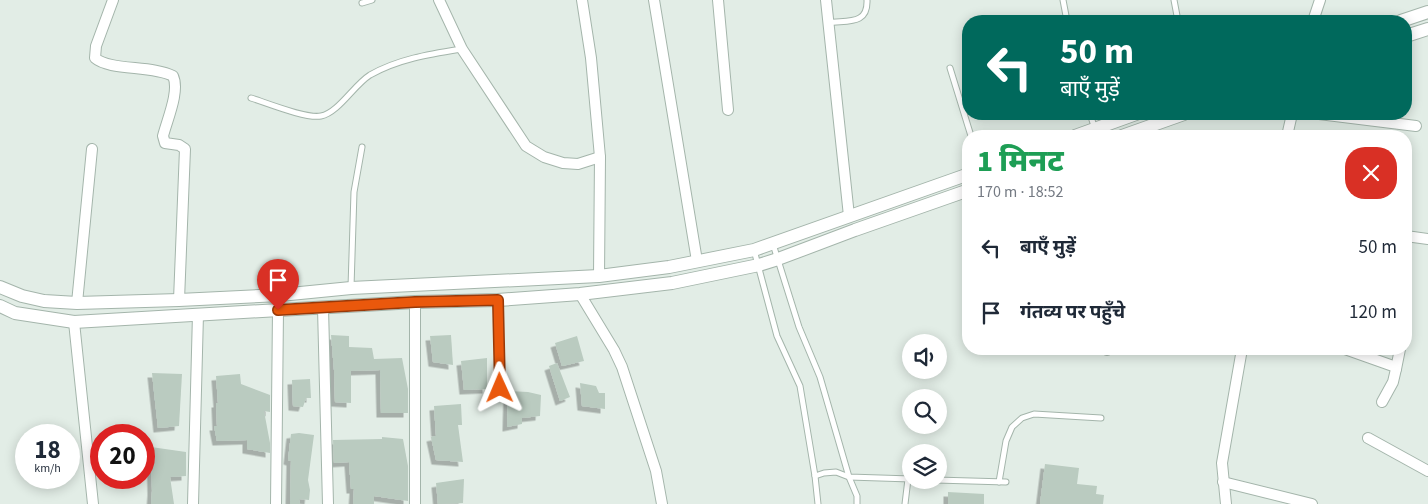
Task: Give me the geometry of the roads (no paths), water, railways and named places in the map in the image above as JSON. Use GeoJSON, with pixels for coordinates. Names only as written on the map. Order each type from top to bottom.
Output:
{"type":"FeatureCollection","features":[{"type":"Feature","properties":{"kind":"street"},"geometry":{"type":"LineString","coordinates":[[113,0],[96,46],[95,58],[104,64],[159,70],[173,76],[175,81],[175,90],[163,136],[165,142],[179,145],[185,149],[179,300]]}},
{"type":"Feature","properties":{"kind":"street"},"geometry":{"type":"LineString","coordinates":[[439,0],[462,48],[526,146],[544,157],[563,163],[578,164],[600,157]]}},
{"type":"Feature","properties":{"kind":"street"},"geometry":{"type":"LineString","coordinates":[[582,0],[591,58],[600,157],[599,276]]}},
{"type":"Feature","properties":{"kind":"street"},"geometry":{"type":"LineString","coordinates":[[654,0],[697,261]]}},
{"type":"Feature","properties":{"kind":"street"},"geometry":{"type":"LineString","coordinates":[[718,0],[728,110]]}},
{"type":"Feature","properties":{"kind":"street"},"geometry":{"type":"LineString","coordinates":[[826,0],[849,216]]}},
{"type":"Feature","properties":{"kind":"street"},"geometry":{"type":"LineString","coordinates":[[1315,15],[1320,0]]}},
{"type":"Feature","properties":{"kind":"street"},"geometry":{"type":"LineString","coordinates":[[1412,17],[1428,12]]}},
{"type":"Feature","properties":{"kind":"street"},"geometry":{"type":"LineString","coordinates":[[1412,34],[1428,29]]}},
{"type":"Feature","properties":{"kind":"street"},"geometry":{"type":"LineString","coordinates":[[1092,130],[1120,120]]}},
{"type":"Feature","properties":{"kind":"street"},"geometry":{"type":"LineString","coordinates":[[1139,130],[1167,120]]}},
{"type":"Feature","properties":{"kind":"street"},"geometry":{"type":"LineString","coordinates":[[1368,120],[1416,126]]}},
{"type":"Feature","properties":{"kind":"street"},"geometry":{"type":"LineString","coordinates":[[77,303],[92,149]]}},
{"type":"Feature","properties":{"kind":"street"},"geometry":{"type":"LineString","coordinates":[[0,287],[22,296],[44,301],[77,303],[280,295],[350,288],[599,276],[669,267],[754,250],[962,176]]}},
{"type":"Feature","properties":{"kind":"street"},"geometry":{"type":"LineString","coordinates":[[0,306],[23,314],[74,322],[580,294],[672,283],[778,260],[855,230],[962,192]]}},
{"type":"Feature","properties":{"kind":"street"},"geometry":{"type":"LineString","coordinates":[[1412,237],[1428,239]]}},
{"type":"Feature","properties":{"kind":"street"},"geometry":{"type":"LineString","coordinates":[[580,294],[614,350],[622,367],[656,471],[662,504]]}},
{"type":"Feature","properties":{"kind":"street"},"geometry":{"type":"LineString","coordinates":[[415,302],[415,504]]}},
{"type":"Feature","properties":{"kind":"street"},"geometry":{"type":"LineString","coordinates":[[323,308],[328,504]]}},
{"type":"Feature","properties":{"kind":"street"},"geometry":{"type":"LineString","coordinates":[[276,504],[278,310]]}},
{"type":"Feature","properties":{"kind":"street"},"geometry":{"type":"LineString","coordinates":[[193,504],[198,314]]}},
{"type":"Feature","properties":{"kind":"street"},"geometry":{"type":"LineString","coordinates":[[74,322],[93,504]]}},
{"type":"Feature","properties":{"kind":"street"},"geometry":{"type":"LineString","coordinates":[[1226,504],[1222,462],[1241,355]]}},
{"type":"Feature","properties":{"kind":"street"},"geometry":{"type":"LineString","coordinates":[[1362,355],[1394,366],[1396,369]]}},
{"type":"Feature","properties":{"kind":"street"},"geometry":{"type":"LineString","coordinates":[[1382,402],[1393,382],[1399,355]]}},
{"type":"Feature","properties":{"kind":"street"},"geometry":{"type":"LineString","coordinates":[[1368,438],[1428,471]]}},
{"type":"Feature","properties":{"kind":"street"},"geometry":{"type":"LineString","coordinates":[[1223,482],[1312,504]]}},
{"type":"Feature","properties":{"kind":"lane"},"geometry":{"type":"LineString","coordinates":[[362,3],[372,0]]}},
{"type":"Feature","properties":{"kind":"lane"},"geometry":{"type":"LineString","coordinates":[[828,22],[857,20],[864,16],[867,10],[866,0]]}},
{"type":"Feature","properties":{"kind":"lane"},"geometry":{"type":"LineString","coordinates":[[1063,0],[1066,15]]}},
{"type":"Feature","properties":{"kind":"lane"},"geometry":{"type":"LineString","coordinates":[[1174,0],[1177,15]]}},
{"type":"Feature","properties":{"kind":"lane"},"geometry":{"type":"LineString","coordinates":[[251,98],[308,116],[319,117],[326,115],[357,86],[379,71],[420,56],[462,48]]}},
{"type":"Feature","properties":{"kind":"lane"},"geometry":{"type":"LineString","coordinates":[[950,68],[962,107]]}},
{"type":"Feature","properties":{"kind":"lane"},"geometry":{"type":"LineString","coordinates":[[1092,120],[1095,129]]}},
{"type":"Feature","properties":{"kind":"lane"},"geometry":{"type":"LineString","coordinates":[[350,288],[354,192],[362,147]]}},
{"type":"Feature","properties":{"kind":"lane"},"geometry":{"type":"LineString","coordinates":[[773,244],[799,327],[820,377],[858,504]]}},
{"type":"Feature","properties":{"kind":"lane"},"geometry":{"type":"LineString","coordinates":[[754,250],[777,336],[800,386],[818,504]]}},
{"type":"Feature","properties":{"kind":"lane"},"geometry":{"type":"LineString","coordinates":[[498,300],[500,388]]}},
{"type":"Feature","properties":{"kind":"lane"},"geometry":{"type":"LineString","coordinates":[[999,482],[1006,441],[1012,427],[1022,418],[1034,414],[1101,418]]}},
{"type":"Feature","properties":{"kind":"lane"},"geometry":{"type":"LineString","coordinates":[[815,476],[836,472],[850,477],[902,479]]}},
{"type":"Feature","properties":{"kind":"lane"},"geometry":{"type":"LineString","coordinates":[[947,480],[1006,482]]}},
{"type":"Feature","properties":{"kind":"lane"},"geometry":{"type":"LineString","coordinates":[[904,504],[908,489]]}}]}
